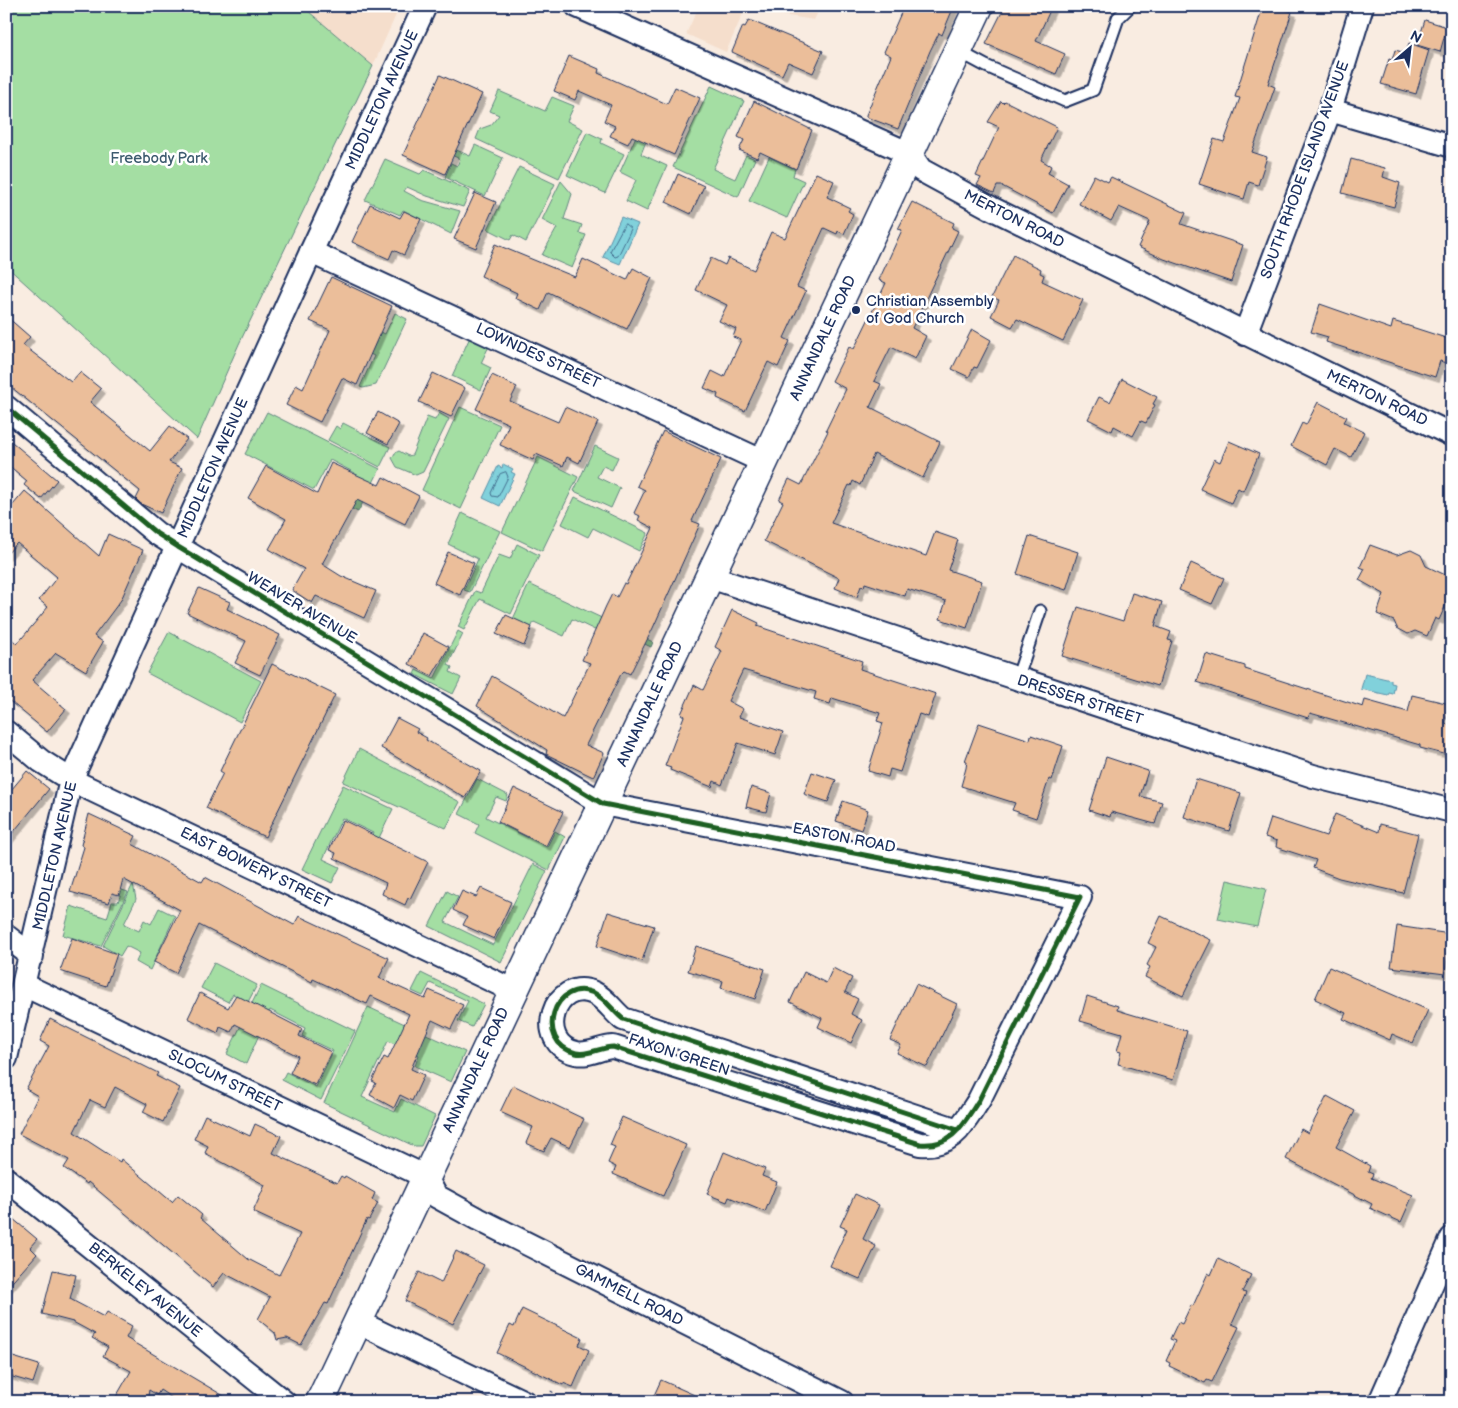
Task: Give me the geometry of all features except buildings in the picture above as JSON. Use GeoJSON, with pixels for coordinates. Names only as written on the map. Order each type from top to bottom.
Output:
{"type":"FeatureCollection","features":[{"type":"Feature","properties":{"kind":"street","name":"MIDDLETON AVENUE"},"geometry":{"type":"LineString","coordinates":[[6,1058],[32,956],[71,780],[425,6]]}},
{"type":"Feature","properties":{"kind":"street","name":"MERTON ROAD"},"geometry":{"type":"LineString","coordinates":[[577,6],[910,154],[921,170],[930,175],[1245,334],[1452,435]]}},
{"type":"Feature","properties":{"kind":"street","name":"ANNANDALE ROAD"},"geometry":{"type":"LineString","coordinates":[[320,1402],[979,6]]}},
{"type":"Feature","properties":{"kind":"street","name":"SOUTH RHODE ISLAND AVENUE"},"geometry":{"type":"LineString","coordinates":[[1245,334],[1330,110],[1362,6]]}},
{"type":"Feature","properties":{"kind":"street"},"geometry":{"type":"LineString","coordinates":[[1330,110],[1452,146]]}},
{"type":"Feature","properties":{"kind":"street","name":"LOWNDES STREET"},"geometry":{"type":"LineString","coordinates":[[311,252],[764,462]]}},
{"type":"Feature","properties":{"kind":"street","name":"WEAVER AVENUE"},"geometry":{"type":"LineString","coordinates":[[6,407],[156,533],[603,804]]}},
{"type":"Feature","properties":{"kind":"street","name":"DRESSER STREET"},"geometry":{"type":"LineString","coordinates":[[710,577],[1313,776],[1452,811]]}},
{"type":"Feature","properties":{"kind":"street","name":"EAST BOWERY STREET"},"geometry":{"type":"LineString","coordinates":[[6,732],[41,761],[71,780],[514,991]]}},
{"type":"Feature","properties":{"kind":"street","name":"EASTON ROAD"},"geometry":{"type":"LineString","coordinates":[[603,804],[1080,897]]}},
{"type":"Feature","properties":{"kind":"street","name":"FAXON GREEN"},"geometry":{"type":"LineString","coordinates":[[958,1130],[623,1019],[602,998],[594,993],[585,991],[566,995],[554,1009],[551,1017],[551,1027],[559,1044],[576,1053],[587,1053],[604,1047],[613,1047],[920,1144],[942,1143],[958,1130],[979,1100],[1080,897]]}},
{"type":"Feature","properties":{"kind":"street"},"geometry":{"type":"LineString","coordinates":[[6,936],[32,956]]}},
{"type":"Feature","properties":{"kind":"street","name":"SLOCUM STREET"},"geometry":{"type":"LineString","coordinates":[[24,985],[426,1177]]}},
{"type":"Feature","properties":{"kind":"street","name":"GAMMELL ROAD"},"geometry":{"type":"LineString","coordinates":[[426,1177],[436,1196],[478,1219],[842,1402]]}},
{"type":"Feature","properties":{"kind":"street","name":"BERKELEY AVENUE"},"geometry":{"type":"LineString","coordinates":[[6,1179],[284,1402]]}},
{"type":"Feature","properties":{"kind":"street"},"geometry":{"type":"LineString","coordinates":[[1380,1402],[1452,1238]]}},
{"type":"Feature","properties":{"kind":"street"},"geometry":{"type":"LineString","coordinates":[[358,1322],[524,1402]]}},
{"type":"Feature","properties":{"kind":"lane"},"geometry":{"type":"LineString","coordinates":[[958,51],[986,66],[1065,101],[1093,90],[1118,18],[1130,6]]}},
{"type":"Feature","properties":{"kind":"lane"},"geometry":{"type":"LineString","coordinates":[[1017,679],[1040,611]]}},
{"type":"Feature","properties":{"kind":"path"},"geometry":{"type":"LineString","coordinates":[[547,1402],[553,1390]]}},
{"type":"Feature","properties":{"kind":"shaded area"},"geometry":{"type":"Polygon","coordinates":[[[302,6],[400,6],[373,66],[302,6]]]}},
{"type":"Feature","properties":{"kind":"shaded area"},"geometry":{"type":"Polygon","coordinates":[[[699,6],[821,6],[814,20],[745,9],[726,52],[686,34],[699,6]]]}},
{"type":"Feature","properties":{"kind":"green space","name":"Freebody Park"},"geometry":{"type":"Polygon","coordinates":[[[6,6],[302,6],[373,66],[239,344],[197,439],[6,266],[6,6]]]}},
{"type":"Feature","properties":{"kind":"green space"},"geometry":{"type":"Polygon","coordinates":[[[711,86],[744,101],[713,169],[735,179],[746,155],[755,159],[738,197],[673,167],[711,86]]]}},
{"type":"Feature","properties":{"kind":"green space"},"geometry":{"type":"Polygon","coordinates":[[[499,91],[545,111],[552,97],[574,106],[567,121],[583,129],[559,178],[476,139],[480,129],[491,125],[499,115],[490,111],[499,91]]]}},
{"type":"Feature","properties":{"kind":"green space"},"geometry":{"type":"Polygon","coordinates":[[[587,132],[602,139],[601,143],[624,154],[605,193],[567,175],[587,132]]]}},
{"type":"Feature","properties":{"kind":"green space"},"geometry":{"type":"Polygon","coordinates":[[[637,134],[647,139],[641,154],[667,166],[647,211],[626,201],[636,180],[620,172],[637,134]]]}},
{"type":"Feature","properties":{"kind":"green space"},"geometry":{"type":"Polygon","coordinates":[[[443,144],[470,156],[475,145],[503,158],[485,196],[445,177],[451,163],[457,166],[460,159],[441,150],[443,144]]]}},
{"type":"Feature","properties":{"kind":"green space"},"geometry":{"type":"Polygon","coordinates":[[[769,157],[795,169],[793,176],[804,181],[787,218],[749,201],[769,157]]]}},
{"type":"Feature","properties":{"kind":"green space"},"geometry":{"type":"Polygon","coordinates":[[[385,159],[420,174],[424,170],[470,191],[463,207],[427,196],[407,187],[404,191],[421,200],[460,211],[451,234],[403,210],[400,215],[365,200],[385,159]]]}},
{"type":"Feature","properties":{"kind":"green space"},"geometry":{"type":"Polygon","coordinates":[[[519,167],[555,184],[526,242],[513,235],[510,240],[488,229],[519,167]]]}},
{"type":"Feature","properties":{"kind":"green space"},"geometry":{"type":"Polygon","coordinates":[[[561,181],[572,194],[564,219],[582,225],[579,233],[586,235],[572,268],[542,255],[557,228],[542,220],[561,181]]]}},
{"type":"Feature","properties":{"kind":"green space"},"geometry":{"type":"Polygon","coordinates":[[[395,313],[407,319],[376,385],[360,387],[374,356],[370,354],[381,332],[385,334],[395,313]]]}},
{"type":"Feature","properties":{"kind":"green space"},"geometry":{"type":"Polygon","coordinates":[[[471,335],[490,344],[481,363],[491,368],[481,390],[452,376],[471,335]]]}},
{"type":"Feature","properties":{"kind":"green space"},"geometry":{"type":"Polygon","coordinates":[[[460,407],[500,425],[461,509],[422,490],[460,407]]]}},
{"type":"Feature","properties":{"kind":"green space"},"geometry":{"type":"Polygon","coordinates":[[[267,412],[380,469],[358,512],[340,503],[355,473],[330,460],[314,490],[245,454],[267,412]]]}},
{"type":"Feature","properties":{"kind":"green space"},"geometry":{"type":"Polygon","coordinates":[[[439,413],[449,419],[423,472],[416,475],[397,467],[392,458],[395,453],[399,451],[408,456],[412,455],[427,417],[435,420],[439,413]]]}},
{"type":"Feature","properties":{"kind":"green space"},"geometry":{"type":"Polygon","coordinates":[[[343,423],[390,447],[380,467],[328,440],[336,426],[340,429],[343,423]]]}},
{"type":"Feature","properties":{"kind":"green space"},"geometry":{"type":"Polygon","coordinates":[[[595,446],[618,457],[612,470],[603,466],[597,477],[620,488],[611,508],[574,491],[595,446]]]}},
{"type":"Feature","properties":{"kind":"green space"},"geometry":{"type":"Polygon","coordinates":[[[538,457],[578,477],[542,551],[502,532],[538,457]]]}},
{"type":"Feature","properties":{"kind":"green space"},"geometry":{"type":"Polygon","coordinates":[[[575,497],[648,533],[639,551],[593,528],[588,537],[562,524],[575,497]]]}},
{"type":"Feature","properties":{"kind":"green space"},"geometry":{"type":"Polygon","coordinates":[[[462,513],[500,531],[470,592],[464,590],[478,559],[448,544],[462,513]]]}},
{"type":"Feature","properties":{"kind":"green space"},"geometry":{"type":"Polygon","coordinates":[[[517,544],[539,555],[511,614],[480,599],[464,630],[458,627],[475,591],[481,593],[499,555],[510,559],[517,544]]]}},
{"type":"Feature","properties":{"kind":"green space"},"geometry":{"type":"Polygon","coordinates":[[[529,584],[653,642],[651,647],[605,625],[601,633],[572,619],[564,636],[534,622],[526,638],[508,630],[529,584]]]}},
{"type":"Feature","properties":{"kind":"green space"},"geometry":{"type":"Polygon","coordinates":[[[458,631],[463,634],[448,665],[452,667],[450,672],[461,678],[453,694],[414,674],[416,670],[434,679],[458,631]]]}},
{"type":"Feature","properties":{"kind":"green space"},"geometry":{"type":"Polygon","coordinates":[[[169,632],[261,681],[240,722],[147,673],[169,632]]]}},
{"type":"Feature","properties":{"kind":"green space"},"geometry":{"type":"Polygon","coordinates":[[[359,749],[460,802],[446,828],[343,782],[359,749]]]}},
{"type":"Feature","properties":{"kind":"green space"},"geometry":{"type":"Polygon","coordinates":[[[477,779],[508,795],[506,801],[496,797],[486,817],[547,847],[555,831],[565,837],[549,870],[475,833],[479,824],[459,814],[477,779]]]}},
{"type":"Feature","properties":{"kind":"green space"},"geometry":{"type":"Polygon","coordinates":[[[343,785],[393,809],[363,871],[357,868],[373,833],[342,818],[323,859],[340,867],[332,883],[302,869],[343,785]]]}},
{"type":"Feature","properties":{"kind":"green space"},"geometry":{"type":"Polygon","coordinates":[[[533,864],[547,871],[501,962],[429,926],[447,891],[458,897],[445,922],[493,945],[533,864]]]}},
{"type":"Feature","properties":{"kind":"green space"},"geometry":{"type":"Polygon","coordinates":[[[1227,880],[1266,889],[1257,927],[1218,919],[1227,880]]]}},
{"type":"Feature","properties":{"kind":"green space"},"geometry":{"type":"Polygon","coordinates":[[[133,884],[136,899],[124,924],[139,931],[144,920],[151,924],[159,908],[175,916],[150,970],[136,962],[140,953],[126,946],[120,956],[103,946],[133,884]]]}},
{"type":"Feature","properties":{"kind":"green space"},"geometry":{"type":"Polygon","coordinates":[[[122,890],[128,892],[101,946],[63,935],[71,906],[107,918],[112,902],[118,902],[122,890]]]}},
{"type":"Feature","properties":{"kind":"green space"},"geometry":{"type":"Polygon","coordinates":[[[214,963],[257,985],[248,1002],[233,994],[228,1002],[201,988],[214,963]]]}},
{"type":"Feature","properties":{"kind":"green space"},"geometry":{"type":"Polygon","coordinates":[[[421,973],[484,1004],[472,1027],[458,1021],[468,1001],[430,983],[423,996],[412,991],[421,973]]]}},
{"type":"Feature","properties":{"kind":"green space"},"geometry":{"type":"Polygon","coordinates":[[[261,985],[355,1031],[321,1100],[282,1080],[286,1072],[316,1087],[333,1051],[302,1036],[305,1028],[270,1010],[246,1064],[227,1054],[261,985]]]}},
{"type":"Feature","properties":{"kind":"green space"},"geometry":{"type":"Polygon","coordinates":[[[368,1007],[465,1052],[451,1082],[415,1066],[419,1055],[388,1041],[362,1097],[395,1112],[401,1099],[435,1116],[421,1146],[414,1146],[324,1103],[368,1007]]]}},
{"type":"Feature","properties":{"kind":"water"},"geometry":{"type":"Polygon","coordinates":[[[621,217],[638,224],[620,264],[603,257],[621,217]]]}},
{"type":"Feature","properties":{"kind":"water"},"geometry":{"type":"Polygon","coordinates":[[[503,464],[513,469],[511,472],[515,474],[500,506],[483,498],[498,466],[502,468],[503,464]]]}},
{"type":"Feature","properties":{"kind":"water"},"geometry":{"type":"Polygon","coordinates":[[[1365,674],[1391,680],[1391,683],[1395,684],[1393,694],[1389,693],[1388,695],[1361,689],[1365,674]]]}},
{"type":"Feature","properties":{"kind":"cycle path"},"geometry":{"type":"LineString","coordinates":[[6,407],[156,533],[603,804],[1080,897],[979,1100],[968,1117],[962,1125],[956,1132],[941,1142],[920,1144],[613,1047],[581,1054],[576,1053],[563,1047],[555,1037],[552,1025],[554,1013],[559,1002],[568,994],[580,990],[594,993],[602,998],[623,1019],[958,1130]]}},
{"type":"Feature","properties":{"kind":"place","name":"Christian Assembly of God Church"},"geometry":{"type":"Point","coordinates":[856,310]}}]}
